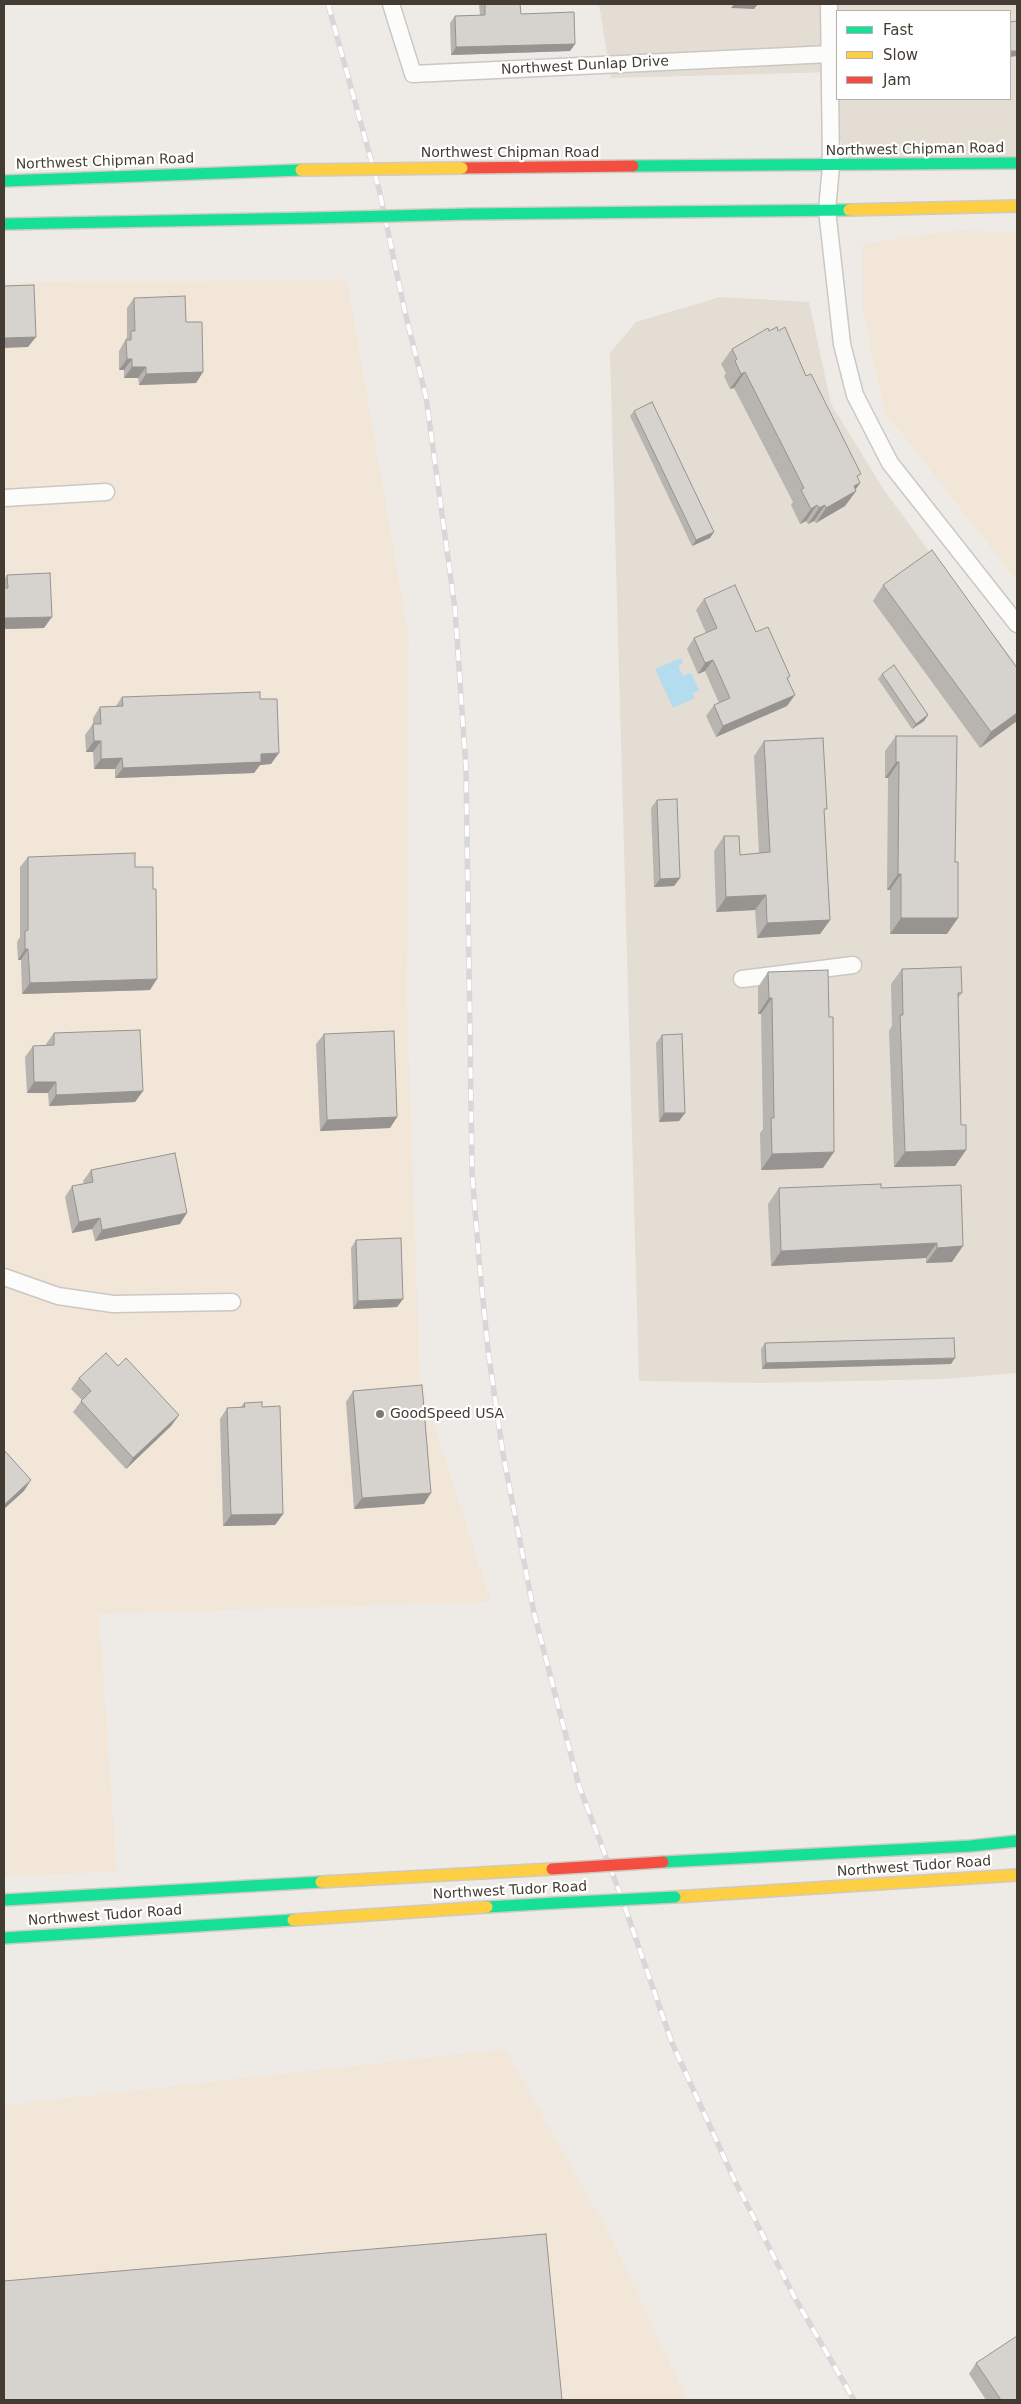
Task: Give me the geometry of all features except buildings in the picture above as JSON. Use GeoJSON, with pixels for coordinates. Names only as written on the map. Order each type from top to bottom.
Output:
{"type":"FeatureCollection","features":[{"type":"Feature","properties":{"kind":"main road","name":"Northwest Chipman Road"},"geometry":{"type":"LineString","coordinates":[[4,180],[301,170],[1017,163]]}},
{"type":"Feature","properties":{"kind":"main road"},"geometry":{"type":"LineString","coordinates":[[4,224],[470,214],[1017,206]]}},
{"type":"Feature","properties":{"kind":"main road","name":"Northwest Tudor Road"},"geometry":{"type":"LineString","coordinates":[[4,1900],[960,1846],[1017,1841]]}},
{"type":"Feature","properties":{"kind":"main road","name":"Northwest Tudor Road"},"geometry":{"type":"LineString","coordinates":[[4,1938],[1017,1875]]}},
{"type":"Feature","properties":{"kind":"street","name":"Northwest Dunlap Drive"},"geometry":{"type":"LineString","coordinates":[[391,4],[413,74],[830,54]]}},
{"type":"Feature","properties":{"kind":"street"},"geometry":{"type":"LineString","coordinates":[[829,4],[831,166],[828,210],[842,344],[854,395],[890,463],[1017,624]]}},
{"type":"Feature","properties":{"kind":"street"},"geometry":{"type":"LineString","coordinates":[[4,498],[106,492]]}},
{"type":"Feature","properties":{"kind":"street"},"geometry":{"type":"LineString","coordinates":[[742,979],[853,965]]}},
{"type":"Feature","properties":{"kind":"street"},"geometry":{"type":"LineString","coordinates":[[4,1277],[58,1296],[113,1304],[232,1302]]}},
{"type":"Feature","properties":{"kind":"shaded area"},"geometry":{"type":"Polygon","coordinates":[[[599,4],[1017,4],[1017,161],[847,157],[840,140],[838,100],[1011,100],[1011,10],[836,10],[836,72],[611,78],[599,4]]]}},
{"type":"Feature","properties":{"kind":"shaded area"},"geometry":{"type":"Polygon","coordinates":[[[958,230],[1017,232],[1017,581],[885,412],[863,312],[862,244],[958,230]]]}},
{"type":"Feature","properties":{"kind":"shaded area"},"geometry":{"type":"Polygon","coordinates":[[[347,280],[409,638],[407,1002],[420,1380],[491,1602],[99,1614],[117,1872],[4,1876],[4,282],[347,280]]]}},
{"type":"Feature","properties":{"kind":"shaded area"},"geometry":{"type":"Polygon","coordinates":[[[720,297],[809,302],[831,404],[884,490],[948,577],[1017,665],[1017,1373],[943,1379],[764,1383],[639,1381],[610,353],[636,322],[720,297]]]}},
{"type":"Feature","properties":{"kind":"shaded area"},"geometry":{"type":"Polygon","coordinates":[[[505,2049],[612,2239],[687,2400],[4,2400],[4,2105],[505,2049]]]}},
{"type":"Feature","properties":{"kind":"water"},"geometry":{"type":"Polygon","coordinates":[[[681,658],[683,663],[678,666],[683,676],[691,673],[699,690],[693,693],[695,698],[673,708],[655,669],[681,658]]]}},
{"type":"Feature","properties":{"kind":"railway"},"geometry":{"type":"LineString","coordinates":[[328,4],[379,189],[405,312],[426,397],[455,609],[466,768],[472,1171],[479,1260],[488,1350],[503,1454],[534,1613],[579,1786],[621,1896],[672,2043],[734,2179],[796,2300],[854,2400]]}},
{"type":"Feature","properties":{"kind":"traffic: fast"},"geometry":{"type":"LineString","coordinates":[[633,166],[1017,163]]}},
{"type":"Feature","properties":{"kind":"traffic: fast"},"geometry":{"type":"LineString","coordinates":[[4,181],[301,170]]}},
{"type":"Feature","properties":{"kind":"traffic: fast"},"geometry":{"type":"LineString","coordinates":[[470,214],[849,210]]}},
{"type":"Feature","properties":{"kind":"traffic: fast"},"geometry":{"type":"LineString","coordinates":[[312,218],[470,214]]}},
{"type":"Feature","properties":{"kind":"traffic: fast"},"geometry":{"type":"LineString","coordinates":[[4,224],[312,218]]}},
{"type":"Feature","properties":{"kind":"traffic: fast"},"geometry":{"type":"LineString","coordinates":[[663,1862],[970,1846],[1017,1841]]}},
{"type":"Feature","properties":{"kind":"traffic: fast"},"geometry":{"type":"LineString","coordinates":[[4,1900],[321,1882]]}},
{"type":"Feature","properties":{"kind":"traffic: fast"},"geometry":{"type":"LineString","coordinates":[[556,1903],[675,1897]]}},
{"type":"Feature","properties":{"kind":"traffic: fast"},"geometry":{"type":"LineString","coordinates":[[487,1907],[556,1903]]}},
{"type":"Feature","properties":{"kind":"traffic: fast"},"geometry":{"type":"LineString","coordinates":[[4,1938],[293,1920]]}},
{"type":"Feature","properties":{"kind":"traffic: slow"},"geometry":{"type":"LineString","coordinates":[[301,170],[462,168]]}},
{"type":"Feature","properties":{"kind":"traffic: slow"},"geometry":{"type":"LineString","coordinates":[[849,210],[1017,206]]}},
{"type":"Feature","properties":{"kind":"traffic: slow"},"geometry":{"type":"LineString","coordinates":[[321,1882],[552,1869]]}},
{"type":"Feature","properties":{"kind":"traffic: slow"},"geometry":{"type":"LineString","coordinates":[[675,1897],[1017,1875]]}},
{"type":"Feature","properties":{"kind":"traffic: slow"},"geometry":{"type":"LineString","coordinates":[[293,1920],[487,1907]]}},
{"type":"Feature","properties":{"kind":"traffic: jam"},"geometry":{"type":"LineString","coordinates":[[462,168],[633,166]]}},
{"type":"Feature","properties":{"kind":"traffic: jam"},"geometry":{"type":"LineString","coordinates":[[552,1869],[663,1862]]}},
{"type":"Feature","properties":{"kind":"place","name":"GoodSpeed USA"},"geometry":{"type":"Point","coordinates":[380,1414]}}]}
